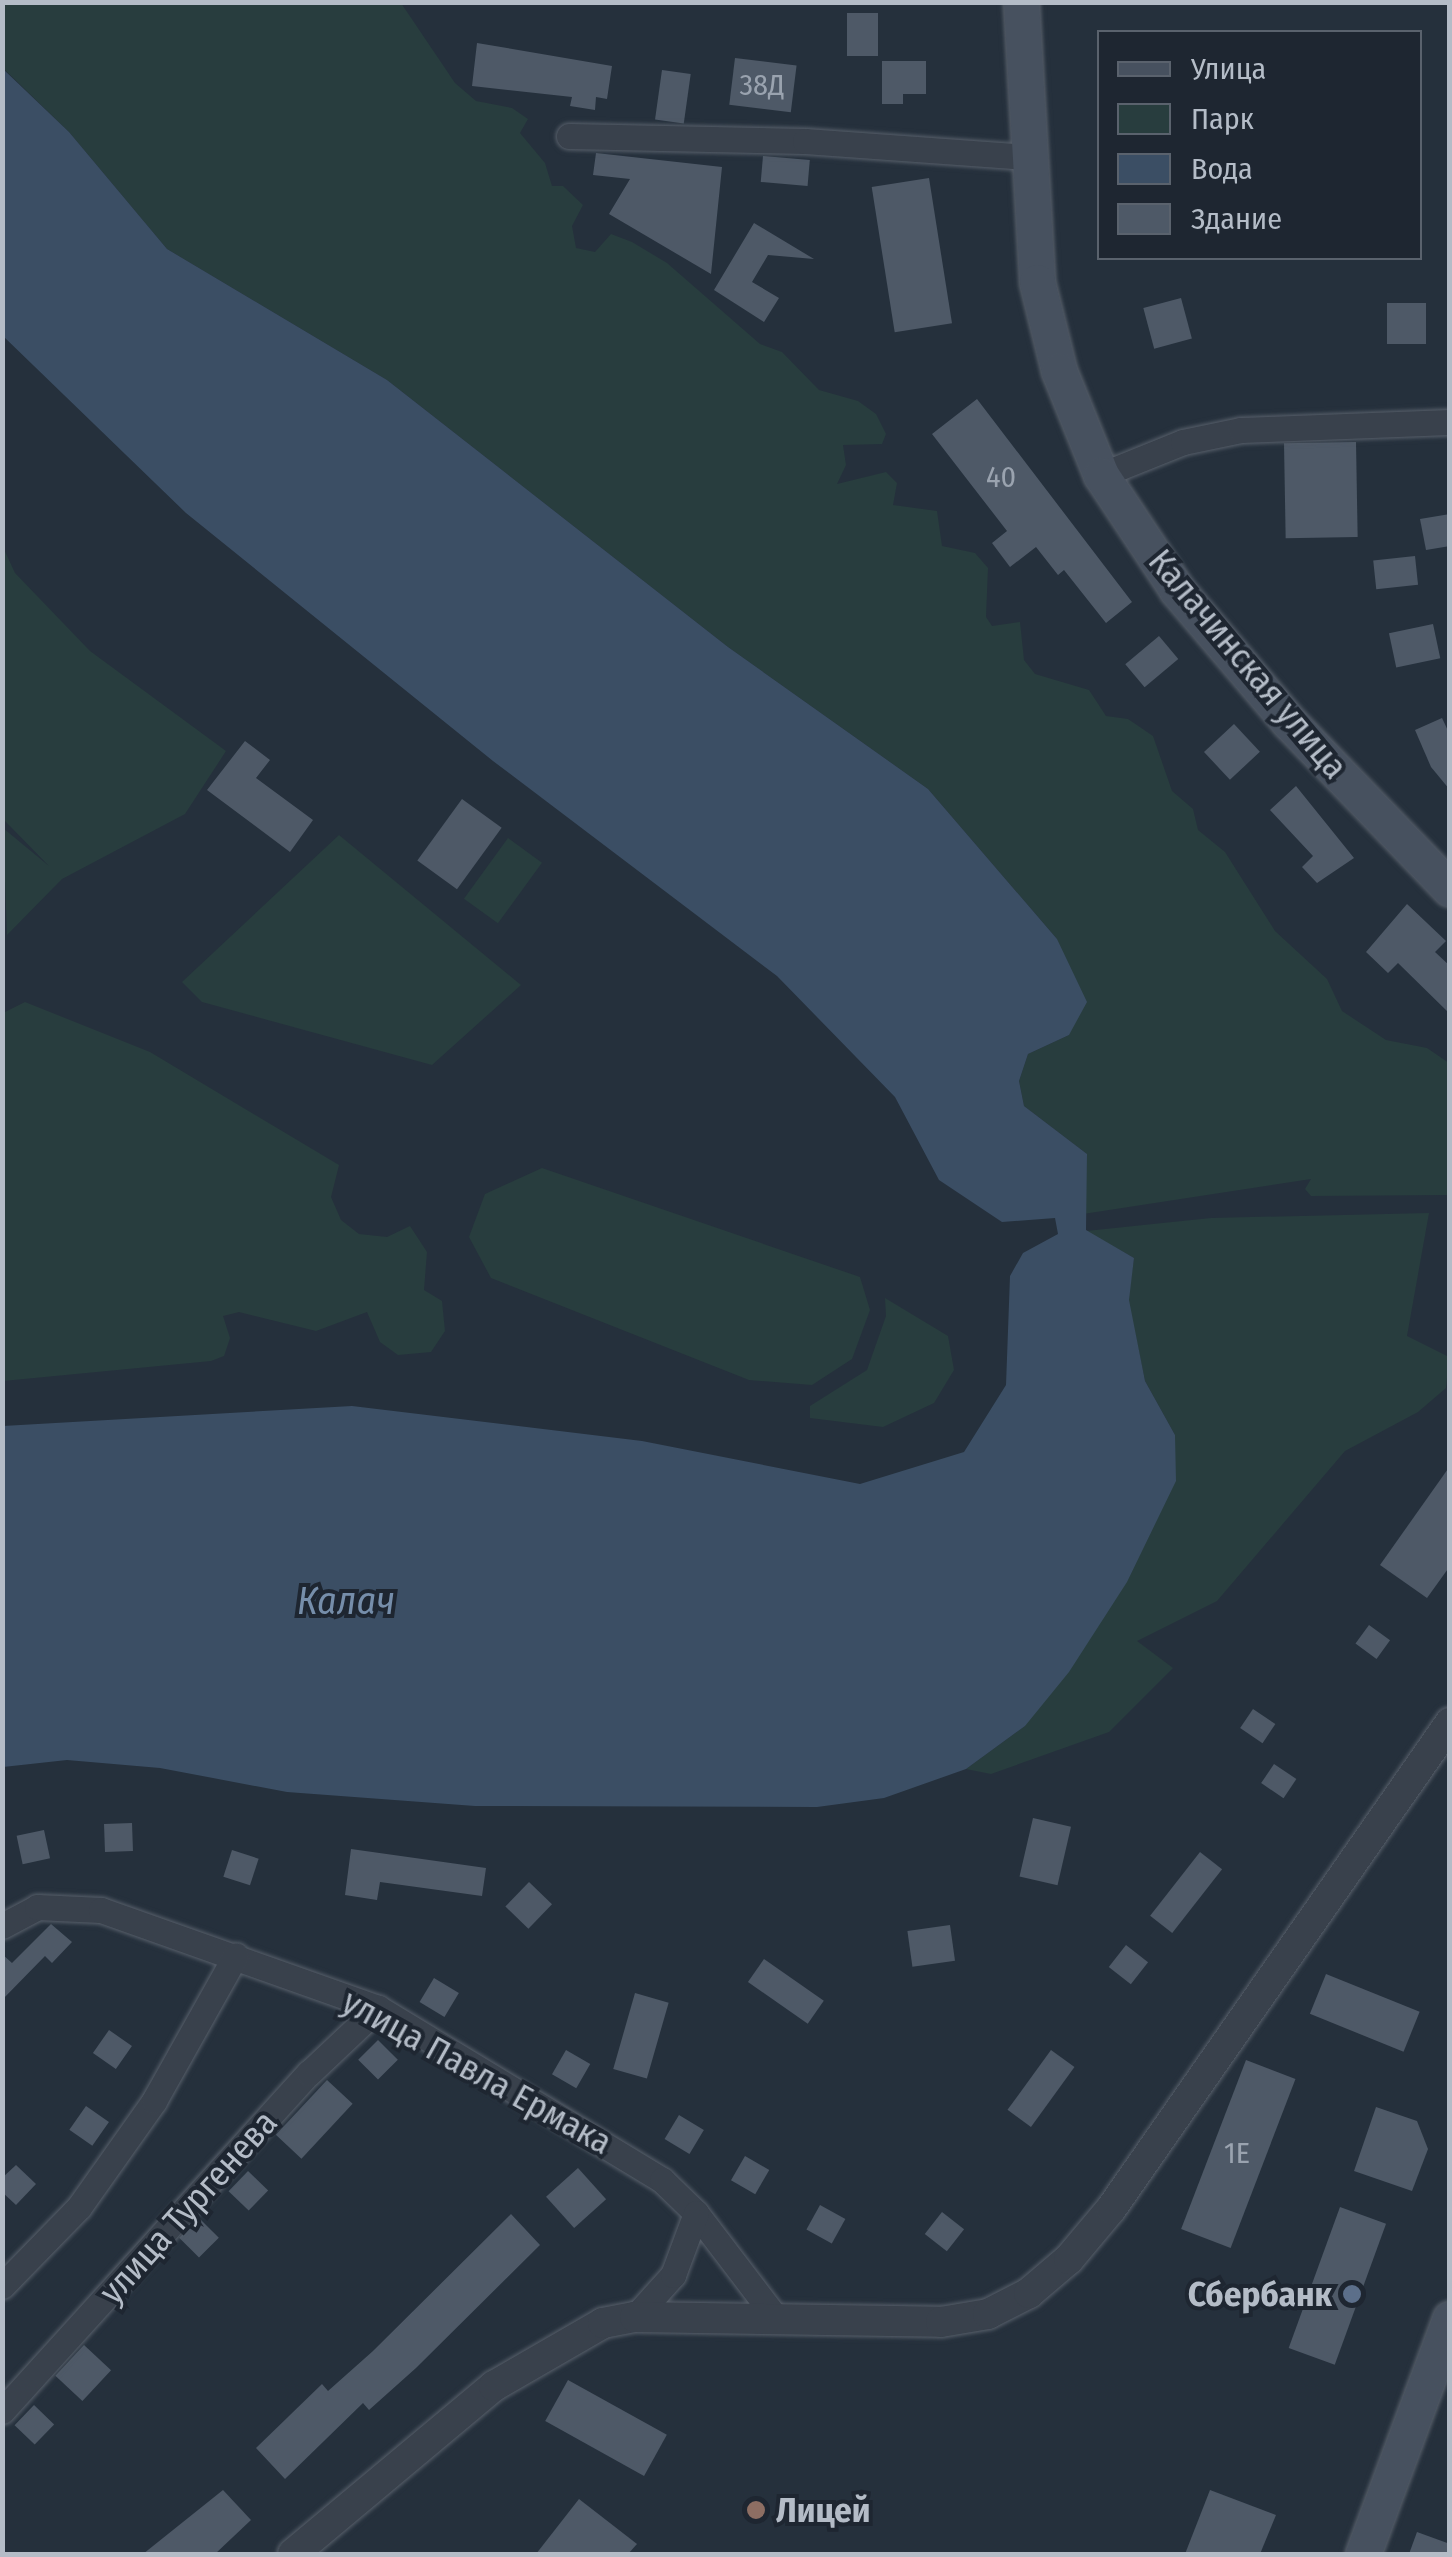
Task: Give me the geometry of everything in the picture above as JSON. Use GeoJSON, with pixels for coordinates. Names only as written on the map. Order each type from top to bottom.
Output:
{"type":"FeatureCollection","features":[{"type":"Feature","properties":{"kind":"main road","name":"Калачинская улица"},"geometry":{"type":"LineString","coordinates":[[1022,2],[1027,157],[1038,282],[1059,371],[1102,474],[1176,590],[1289,722],[1450,890]]}},
{"type":"Feature","properties":{"kind":"main road"},"geometry":{"type":"LineString","coordinates":[[1364,2554],[1450,2319]]}},
{"type":"Feature","properties":{"kind":"street"},"geometry":{"type":"LineString","coordinates":[[568,136],[805,141],[1027,157]]}},
{"type":"Feature","properties":{"kind":"street"},"geometry":{"type":"LineString","coordinates":[[1102,474],[1165,448],[1241,430],[1450,422]]}},
{"type":"Feature","properties":{"kind":"street"},"geometry":{"type":"LineString","coordinates":[[293,2554],[526,2364],[572,2336],[636,2316],[941,2322],[988,2314],[1028,2293],[1069,2259],[1145,2161],[1450,1723]]}},
{"type":"Feature","properties":{"kind":"street","name":"улица Павла Ермака"},"geometry":{"type":"LineString","coordinates":[[2,1926],[36,1907],[66,1904],[236,1955],[378,2008],[625,2154],[696,2213],[776,2318]]}},
{"type":"Feature","properties":{"kind":"street"},"geometry":{"type":"LineString","coordinates":[[2,2286],[79,2207],[154,2101],[236,1955]]}},
{"type":"Feature","properties":{"kind":"street","name":"улица Тургенева"},"geometry":{"type":"LineString","coordinates":[[2,2411],[309,2073],[378,2008]]}},
{"type":"Feature","properties":{"kind":"street"},"geometry":{"type":"LineString","coordinates":[[636,2316],[673,2275],[696,2213]]}},
{"type":"Feature","properties":{"kind":"green space"},"geometry":{"type":"Polygon","coordinates":[[[2,3],[401,3],[455,83],[476,101],[512,108],[528,119],[520,133],[545,163],[552,186],[563,186],[583,205],[572,226],[576,248],[595,252],[611,234],[632,242],[667,263],[760,344],[782,352],[819,390],[858,401],[876,414],[886,434],[882,444],[843,445],[846,465],[837,484],[886,472],[897,483],[893,505],[937,511],[942,546],[975,553],[988,568],[986,617],[992,626],[1020,622],[1024,660],[1035,674],[1089,690],[1106,716],[1128,719],[1153,736],[1172,791],[1193,809],[1198,830],[1225,852],[1275,931],[1327,979],[1342,1011],[1386,1040],[1427,1048],[1449,1063],[1449,1195],[1311,1196],[1305,1189],[1311,1179],[1083,1214],[1087,1154],[1024,1106],[1019,1081],[1028,1054],[1069,1035],[1057,939],[928,789],[728,647],[387,380],[167,249],[69,132],[3,68],[2,3]]]}},
{"type":"Feature","properties":{"kind":"green space"},"geometry":{"type":"Polygon","coordinates":[[[2,545],[15,573],[90,651],[226,751],[185,814],[62,879],[7,935],[3,828],[49,866],[3,819],[2,545]]]}},
{"type":"Feature","properties":{"kind":"green space"},"geometry":{"type":"Polygon","coordinates":[[[339,835],[521,985],[432,1065],[202,1002],[182,982],[339,835]]]}},
{"type":"Feature","properties":{"kind":"green space"},"geometry":{"type":"Polygon","coordinates":[[[508,838],[542,863],[498,923],[464,899],[508,838]]]}},
{"type":"Feature","properties":{"kind":"green space"},"geometry":{"type":"Polygon","coordinates":[[[25,1002],[150,1052],[339,1165],[331,1197],[341,1220],[359,1234],[387,1237],[410,1226],[427,1252],[424,1290],[442,1301],[445,1331],[431,1352],[398,1355],[380,1342],[367,1312],[316,1331],[239,1312],[223,1316],[230,1338],[224,1356],[211,1361],[3,1381],[3,1013],[25,1002]]]}},
{"type":"Feature","properties":{"kind":"green space"},"geometry":{"type":"Polygon","coordinates":[[[542,1168],[860,1277],[870,1310],[852,1359],[812,1385],[749,1380],[491,1278],[469,1237],[485,1194],[542,1168]]]}},
{"type":"Feature","properties":{"kind":"green space"},"geometry":{"type":"Polygon","coordinates":[[[1429,1213],[1407,1336],[1449,1357],[1446,1388],[1418,1412],[1345,1451],[1217,1601],[1137,1641],[1173,1668],[1109,1732],[991,1774],[966,1769],[1025,1726],[1175,1435],[1145,1381],[1128,1300],[1134,1258],[1086,1231],[1211,1218],[1429,1213]]]}},
{"type":"Feature","properties":{"kind":"green space"},"geometry":{"type":"Polygon","coordinates":[[[885,1298],[948,1336],[954,1370],[934,1403],[883,1427],[810,1418],[810,1406],[867,1370],[886,1316],[885,1298]]]}},
{"type":"Feature","properties":{"kind":"water","name":"Калач"},"geometry":{"type":"Polygon","coordinates":[[[2,68],[69,132],[167,249],[387,380],[728,647],[928,789],[1057,939],[1087,1002],[1069,1035],[1028,1054],[1019,1081],[1024,1106],[1087,1154],[1086,1230],[1134,1258],[1129,1300],[1145,1381],[1175,1435],[1176,1481],[1127,1582],[1069,1672],[1025,1726],[966,1769],[884,1798],[817,1807],[475,1806],[287,1792],[160,1768],[67,1760],[3,1767],[3,1426],[352,1406],[642,1441],[860,1484],[964,1452],[1006,1385],[1010,1276],[1023,1253],[1058,1234],[1055,1218],[1002,1222],[939,1180],[895,1097],[777,976],[493,761],[186,513],[3,336],[2,68]]]}},
{"type":"Feature","properties":{"kind":"building"},"geometry":{"type":"Polygon","coordinates":[[[847,13],[878,13],[878,56],[847,56],[847,13]]]}},
{"type":"Feature","properties":{"kind":"building"},"geometry":{"type":"Polygon","coordinates":[[[477,43],[612,66],[607,99],[596,97],[595,110],[570,106],[572,97],[472,86],[477,43]]]}},
{"type":"Feature","properties":{"kind":"building"},"geometry":{"type":"Polygon","coordinates":[[[735,58],[797,66],[791,112],[729,105],[735,58]]]}},
{"type":"Feature","properties":{"kind":"building"},"geometry":{"type":"Polygon","coordinates":[[[882,61],[926,61],[926,94],[903,94],[903,104],[882,104],[882,61]]]}},
{"type":"Feature","properties":{"kind":"building"},"geometry":{"type":"Polygon","coordinates":[[[662,70],[691,74],[684,124],[655,120],[662,70]]]}},
{"type":"Feature","properties":{"kind":"building"},"geometry":{"type":"Polygon","coordinates":[[[596,153],[722,167],[711,274],[609,214],[630,179],[593,175],[596,153]]]}},
{"type":"Feature","properties":{"kind":"building"},"geometry":{"type":"Polygon","coordinates":[[[763,156],[810,160],[808,186],[761,182],[763,156]]]}},
{"type":"Feature","properties":{"kind":"building"},"geometry":{"type":"Polygon","coordinates":[[[929,178],[952,323],[895,332],[872,187],[929,178]]]}},
{"type":"Feature","properties":{"kind":"building"},"geometry":{"type":"Polygon","coordinates":[[[754,223],[814,259],[768,255],[752,282],[779,298],[764,322],[714,290],[754,223]]]}},
{"type":"Feature","properties":{"kind":"building"},"geometry":{"type":"Polygon","coordinates":[[[1181,298],[1192,339],[1154,349],[1143,308],[1181,298]]]}},
{"type":"Feature","properties":{"kind":"building"},"geometry":{"type":"Polygon","coordinates":[[[1387,303],[1426,303],[1426,344],[1387,344],[1387,303]]]}},
{"type":"Feature","properties":{"kind":"building"},"geometry":{"type":"Polygon","coordinates":[[[977,399],[1132,602],[1106,623],[1064,570],[1058,575],[1036,547],[1010,567],[992,543],[1007,531],[932,434],[977,399]]]}},
{"type":"Feature","properties":{"kind":"building"},"geometry":{"type":"Polygon","coordinates":[[[1356,442],[1358,537],[1286,538],[1284,443],[1356,442]]]}},
{"type":"Feature","properties":{"kind":"building"},"geometry":{"type":"Polygon","coordinates":[[[1450,514],[1450,546],[1426,550],[1420,519],[1450,514]]]}},
{"type":"Feature","properties":{"kind":"building"},"geometry":{"type":"Polygon","coordinates":[[[1415,556],[1418,585],[1376,589],[1373,560],[1415,556]]]}},
{"type":"Feature","properties":{"kind":"building"},"geometry":{"type":"Polygon","coordinates":[[[1433,624],[1440,658],[1396,668],[1389,633],[1433,624]]]}},
{"type":"Feature","properties":{"kind":"building"},"geometry":{"type":"Polygon","coordinates":[[[1159,636],[1178,659],[1145,687],[1125,664],[1159,636]]]}},
{"type":"Feature","properties":{"kind":"building"},"geometry":{"type":"Polygon","coordinates":[[[1442,718],[1450,735],[1450,790],[1431,767],[1415,730],[1442,718]]]}},
{"type":"Feature","properties":{"kind":"building"},"geometry":{"type":"Polygon","coordinates":[[[1234,724],[1260,752],[1230,780],[1204,752],[1234,724]]]}},
{"type":"Feature","properties":{"kind":"building"},"geometry":{"type":"Polygon","coordinates":[[[245,741],[270,760],[256,778],[313,820],[290,852],[207,790],[245,741]]]}},
{"type":"Feature","properties":{"kind":"building"},"geometry":{"type":"Polygon","coordinates":[[[1296,786],[1354,858],[1317,883],[1302,867],[1313,856],[1270,810],[1296,786]]]}},
{"type":"Feature","properties":{"kind":"building"},"geometry":{"type":"Polygon","coordinates":[[[462,799],[502,828],[457,889],[417,860],[462,799]]]}},
{"type":"Feature","properties":{"kind":"building"},"geometry":{"type":"Polygon","coordinates":[[[1407,904],[1446,941],[1435,952],[1450,966],[1450,1014],[1398,963],[1388,973],[1366,952],[1407,904]]]}},
{"type":"Feature","properties":{"kind":"building"},"geometry":{"type":"Polygon","coordinates":[[[1450,1466],[1450,1566],[1427,1598],[1380,1565],[1450,1466]]]}},
{"type":"Feature","properties":{"kind":"building"},"geometry":{"type":"Polygon","coordinates":[[[1369,1625],[1390,1640],[1377,1659],[1355,1644],[1369,1625]]]}},
{"type":"Feature","properties":{"kind":"building"},"geometry":{"type":"Polygon","coordinates":[[[1253,1709],[1275,1724],[1263,1743],[1240,1728],[1253,1709]]]}},
{"type":"Feature","properties":{"kind":"building"},"geometry":{"type":"Polygon","coordinates":[[[1274,1764],[1296,1779],[1284,1798],[1261,1783],[1274,1764]]]}},
{"type":"Feature","properties":{"kind":"building"},"geometry":{"type":"Polygon","coordinates":[[[1033,1818],[1071,1827],[1058,1885],[1020,1876],[1033,1818]]]}},
{"type":"Feature","properties":{"kind":"building"},"geometry":{"type":"Polygon","coordinates":[[[132,1823],[133,1851],[105,1852],[104,1824],[132,1823]]]}},
{"type":"Feature","properties":{"kind":"building"},"geometry":{"type":"Polygon","coordinates":[[[44,1830],[50,1858],[23,1864],[17,1836],[44,1830]]]}},
{"type":"Feature","properties":{"kind":"building"},"geometry":{"type":"Polygon","coordinates":[[[351,1849],[486,1868],[482,1896],[380,1882],[377,1900],[345,1895],[351,1849]]]}},
{"type":"Feature","properties":{"kind":"building"},"geometry":{"type":"Polygon","coordinates":[[[232,1850],[259,1859],[250,1885],[223,1877],[232,1850]]]}},
{"type":"Feature","properties":{"kind":"building"},"geometry":{"type":"Polygon","coordinates":[[[1200,1852],[1222,1869],[1172,1933],[1150,1916],[1200,1852]]]}},
{"type":"Feature","properties":{"kind":"building"},"geometry":{"type":"Polygon","coordinates":[[[529,1882],[552,1904],[528,1929],[505,1906],[529,1882]]]}},
{"type":"Feature","properties":{"kind":"building"},"geometry":{"type":"Polygon","coordinates":[[[51,1924],[72,1942],[52,1963],[45,1956],[2,2000],[2,1954],[12,1963],[51,1924]]]}},
{"type":"Feature","properties":{"kind":"building"},"geometry":{"type":"Polygon","coordinates":[[[950,1925],[955,1961],[912,1967],[907,1931],[950,1925]]]}},
{"type":"Feature","properties":{"kind":"building"},"geometry":{"type":"Polygon","coordinates":[[[1126,1945],[1148,1962],[1131,1984],[1109,1967],[1126,1945]]]}},
{"type":"Feature","properties":{"kind":"building"},"geometry":{"type":"Polygon","coordinates":[[[764,1959],[824,2001],[808,2024],[748,1982],[764,1959]]]}},
{"type":"Feature","properties":{"kind":"building"},"geometry":{"type":"Polygon","coordinates":[[[1326,1974],[1420,2012],[1404,2052],[1310,2014],[1326,1974]]]}},
{"type":"Feature","properties":{"kind":"building"},"geometry":{"type":"Polygon","coordinates":[[[434,1978],[459,1993],[444,2017],[420,2002],[434,1978]]]}},
{"type":"Feature","properties":{"kind":"building"},"geometry":{"type":"Polygon","coordinates":[[[635,1993],[669,2003],[647,2079],[613,2069],[635,1993]]]}},
{"type":"Feature","properties":{"kind":"building"},"geometry":{"type":"Polygon","coordinates":[[[109,2030],[132,2046],[116,2069],[93,2053],[109,2030]]]}},
{"type":"Feature","properties":{"kind":"building"},"geometry":{"type":"Polygon","coordinates":[[[378,2040],[398,2060],[378,2080],[358,2060],[378,2040]]]}},
{"type":"Feature","properties":{"kind":"building"},"geometry":{"type":"Polygon","coordinates":[[[566,2050],[590,2064],[576,2088],[552,2074],[566,2050]]]}},
{"type":"Feature","properties":{"kind":"building"},"geometry":{"type":"Polygon","coordinates":[[[1051,2050],[1074,2067],[1031,2127],[1008,2110],[1051,2050]]]}},
{"type":"Feature","properties":{"kind":"building"},"geometry":{"type":"Polygon","coordinates":[[[1246,2060],[1295,2079],[1231,2248],[1181,2229],[1246,2060]]]}},
{"type":"Feature","properties":{"kind":"building"},"geometry":{"type":"Polygon","coordinates":[[[327,2080],[353,2104],[301,2159],[276,2135],[327,2080]]]}},
{"type":"Feature","properties":{"kind":"building"},"geometry":{"type":"Polygon","coordinates":[[[86,2106],[109,2122],[92,2146],[69,2130],[86,2106]]]}},
{"type":"Feature","properties":{"kind":"building"},"geometry":{"type":"Polygon","coordinates":[[[1376,2107],[1417,2121],[1428,2149],[1412,2191],[1354,2171],[1376,2107]]]}},
{"type":"Feature","properties":{"kind":"building"},"geometry":{"type":"Polygon","coordinates":[[[679,2115],[704,2130],[689,2154],[665,2139],[679,2115]]]}},
{"type":"Feature","properties":{"kind":"building"},"geometry":{"type":"Polygon","coordinates":[[[745,2156],[769,2170],[755,2194],[731,2180],[745,2156]]]}},
{"type":"Feature","properties":{"kind":"building"},"geometry":{"type":"Polygon","coordinates":[[[16,2165],[36,2184],[16,2205],[2,2192],[2,2178],[16,2165]]]}},
{"type":"Feature","properties":{"kind":"building"},"geometry":{"type":"Polygon","coordinates":[[[578,2168],[606,2199],[574,2228],[546,2197],[578,2168]]]}},
{"type":"Feature","properties":{"kind":"building"},"geometry":{"type":"Polygon","coordinates":[[[248,2171],[268,2190],[249,2211],[229,2191],[248,2171]]]}},
{"type":"Feature","properties":{"kind":"building"},"geometry":{"type":"Polygon","coordinates":[[[820,2205],[845,2219],[832,2244],[806,2229],[820,2205]]]}},
{"type":"Feature","properties":{"kind":"building"},"geometry":{"type":"Polygon","coordinates":[[[1340,2207],[1386,2224],[1335,2365],[1289,2348],[1340,2207]]]}},
{"type":"Feature","properties":{"kind":"building"},"geometry":{"type":"Polygon","coordinates":[[[942,2212],[964,2229],[947,2251],[925,2234],[942,2212]]]}},
{"type":"Feature","properties":{"kind":"building"},"geometry":{"type":"Polygon","coordinates":[[[511,2214],[540,2245],[416,2368],[369,2410],[363,2403],[285,2479],[256,2448],[322,2384],[328,2391],[373,2351],[511,2214]]]}},
{"type":"Feature","properties":{"kind":"building"},"geometry":{"type":"Polygon","coordinates":[[[199,2218],[219,2238],[199,2258],[179,2238],[199,2218]]]}},
{"type":"Feature","properties":{"kind":"building"},"geometry":{"type":"Polygon","coordinates":[[[84,2345],[111,2370],[82,2401],[55,2376],[84,2345]]]}},
{"type":"Feature","properties":{"kind":"building"},"geometry":{"type":"Polygon","coordinates":[[[568,2380],[667,2435],[644,2476],[545,2421],[568,2380]]]}},
{"type":"Feature","properties":{"kind":"building"},"geometry":{"type":"Polygon","coordinates":[[[34,2405],[54,2424],[35,2445],[15,2425],[34,2405]]]}},
{"type":"Feature","properties":{"kind":"building"},"geometry":{"type":"Polygon","coordinates":[[[223,2490],[251,2520],[215,2554],[143,2554],[223,2490]]]}},
{"type":"Feature","properties":{"kind":"building"},"geometry":{"type":"Polygon","coordinates":[[[1210,2490],[1276,2515],[1260,2554],[1185,2554],[1210,2490]]]}},
{"type":"Feature","properties":{"kind":"building"},"geometry":{"type":"Polygon","coordinates":[[[579,2499],[637,2544],[628,2554],[536,2554],[579,2499]]]}},
{"type":"Feature","properties":{"kind":"building"},"geometry":{"type":"Polygon","coordinates":[[[1417,2532],[1450,2544],[1450,2554],[1409,2554],[1417,2532]]]}},
{"type":"Feature","properties":{"kind":"place","name":"Сбербанк"},"geometry":{"type":"Point","coordinates":[1352,2294]}},
{"type":"Feature","properties":{"kind":"place","name":"Лицей"},"geometry":{"type":"Point","coordinates":[756,2510]}}]}
